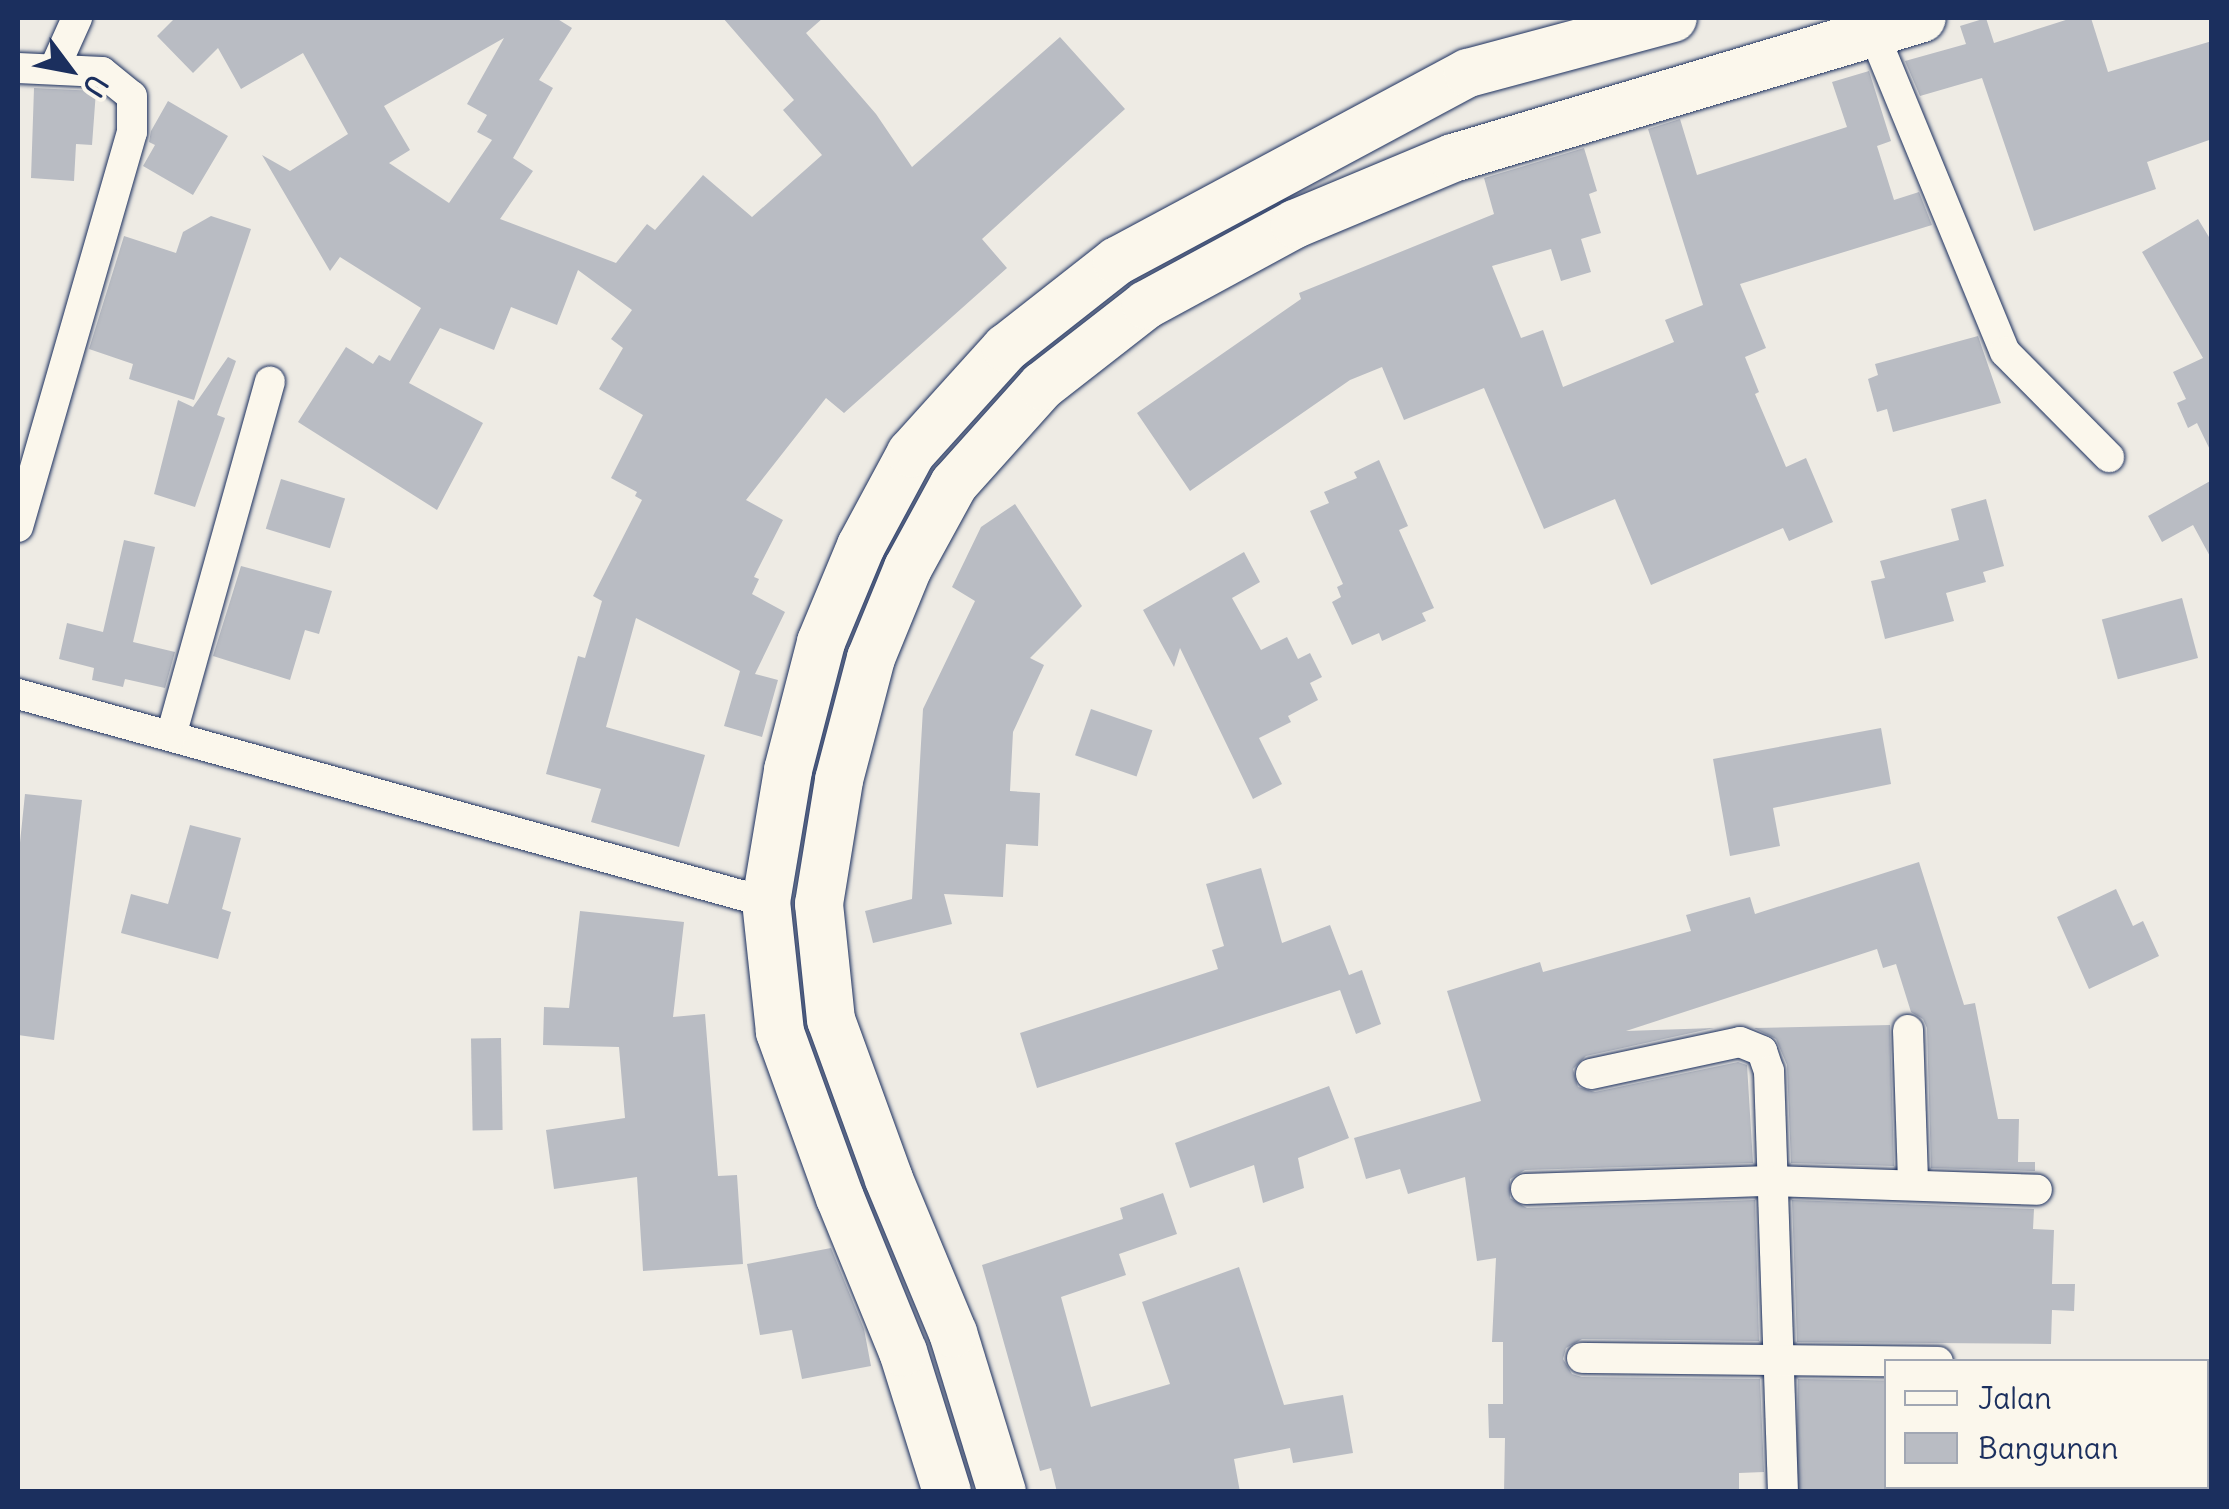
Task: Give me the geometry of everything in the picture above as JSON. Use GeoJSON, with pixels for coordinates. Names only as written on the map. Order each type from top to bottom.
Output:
{"type":"FeatureCollection","features":[{"type":"Feature","properties":{"kind":"main road"},"geometry":{"type":"LineString","coordinates":[[947,1492],[904,1352],[840,1198],[780,1032],[766,902],[788,770],[821,642],[861,546],[911,453],[1006,348],[1118,261],[1468,73],[1673,18]]}},
{"type":"Feature","properties":{"kind":"main road"},"geometry":{"type":"LineString","coordinates":[[1002,1492],[953,1334],[889,1179],[831,1020],[819,904],[840,780],[871,658],[908,568],[954,484],[1042,386],[1146,305],[1295,224],[1452,158],[1922,18]]}},
{"type":"Feature","properties":{"kind":"street"},"geometry":{"type":"LineString","coordinates":[[55,67],[78,18]]}},
{"type":"Feature","properties":{"kind":"street"},"geometry":{"type":"LineString","coordinates":[[1873,32],[2005,352],[2109,456]]}},
{"type":"Feature","properties":{"kind":"street"},"geometry":{"type":"LineString","coordinates":[[18,68],[102,72],[132,96],[132,132],[18,527]]}},
{"type":"Feature","properties":{"kind":"street"},"geometry":{"type":"LineString","coordinates":[[170,736],[270,382]]}},
{"type":"Feature","properties":{"kind":"street"},"geometry":{"type":"LineString","coordinates":[[18,694],[766,902]]}},
{"type":"Feature","properties":{"kind":"street"},"geometry":{"type":"LineString","coordinates":[[1908,1030],[1913,1184]]}},
{"type":"Feature","properties":{"kind":"street"},"geometry":{"type":"LineString","coordinates":[[1591,1074],[1740,1042],[1762,1051],[1769,1072],[1784,1492]]}},
{"type":"Feature","properties":{"kind":"street"},"geometry":{"type":"LineString","coordinates":[[1526,1189],[1770,1181],[2036,1190]]}},
{"type":"Feature","properties":{"kind":"street"},"geometry":{"type":"LineString","coordinates":[[1582,1358],[1884,1361]]}},
{"type":"Feature","properties":{"kind":"building"},"geometry":{"type":"Polygon","coordinates":[[[175,18],[556,18],[572,28],[539,80],[553,88],[513,158],[533,171],[500,219],[616,263],[647,224],[655,230],[703,175],[752,217],[822,155],[783,110],[794,100],[723,18],[823,18],[806,33],[876,114],[912,167],[1060,37],[1125,109],[982,239],[1007,268],[844,413],[826,398],[746,500],[783,520],[754,577],[759,579],[752,594],[785,612],[755,674],[778,680],[762,737],[724,726],[740,671],[636,618],[606,727],[705,755],[679,847],[591,822],[601,789],[546,774],[578,656],[585,658],[602,601],[593,596],[642,500],[635,496],[637,492],[611,478],[643,415],[599,389],[623,348],[611,339],[632,310],[578,270],[557,325],[511,307],[494,350],[440,328],[409,383],[483,423],[437,510],[298,422],[346,347],[373,364],[379,355],[390,361],[421,308],[340,257],[330,271],[262,155],[290,171],[348,134],[303,53],[241,89],[218,48],[193,73],[157,36],[175,18]],[[504,38],[384,106],[410,150],[389,163],[449,203],[492,140],[477,132],[487,115],[467,104],[504,38]]]}},
{"type":"Feature","properties":{"kind":"building"},"geometry":{"type":"Polygon","coordinates":[[[1986,18],[1994,43],[2072,18],[2091,18],[2108,72],[2212,41],[2212,139],[2147,162],[2156,189],[2034,231],[1982,78],[1920,96],[1905,61],[1966,44],[1960,26],[1986,18]]]}},
{"type":"Feature","properties":{"kind":"building"},"geometry":{"type":"Polygon","coordinates":[[[1869,71],[1891,141],[1877,146],[1894,200],[1919,192],[1932,225],[1740,284],[1766,348],[1745,357],[1759,392],[1755,394],[1786,467],[1806,458],[1833,522],[1789,541],[1783,528],[1651,585],[1615,499],[1544,529],[1484,388],[1404,420],[1382,367],[1350,380],[1190,491],[1137,413],[1301,299],[1299,293],[1494,214],[1484,178],[1584,148],[1597,191],[1589,194],[1601,233],[1581,239],[1591,272],[1561,281],[1551,249],[1492,266],[1521,338],[1543,330],[1563,387],[1674,342],[1665,320],[1703,305],[1648,129],[1680,119],[1697,175],[1847,127],[1832,82],[1869,71]]]}},
{"type":"Feature","properties":{"kind":"building"},"geometry":{"type":"Polygon","coordinates":[[[34,88],[96,91],[92,145],[76,144],[74,181],[31,178],[34,88]]]}},
{"type":"Feature","properties":{"kind":"building"},"geometry":{"type":"Polygon","coordinates":[[[168,101],[228,136],[193,195],[143,166],[155,145],[149,142],[151,131],[168,101]]]}},
{"type":"Feature","properties":{"kind":"building"},"geometry":{"type":"Polygon","coordinates":[[[211,216],[251,229],[194,400],[129,379],[133,364],[89,349],[124,236],[176,253],[183,232],[211,216]]]}},
{"type":"Feature","properties":{"kind":"building"},"geometry":{"type":"Polygon","coordinates":[[[2198,219],[2212,242],[2212,454],[2197,423],[2188,428],[2177,403],[2186,399],[2173,372],[2203,358],[2142,252],[2198,219]]]}},
{"type":"Feature","properties":{"kind":"building"},"geometry":{"type":"Polygon","coordinates":[[[1978,336],[2001,403],[1893,432],[1887,409],[1877,412],[1868,379],[1878,375],[1875,364],[1978,336]]]}},
{"type":"Feature","properties":{"kind":"building"},"geometry":{"type":"Polygon","coordinates":[[[228,357],[236,361],[217,415],[225,418],[195,507],[154,494],[178,400],[193,407],[228,357]]]}},
{"type":"Feature","properties":{"kind":"building"},"geometry":{"type":"Polygon","coordinates":[[[1379,460],[1408,526],[1399,530],[1434,608],[1422,613],[1426,621],[1382,641],[1379,633],[1352,645],[1332,602],[1341,597],[1337,587],[1343,584],[1310,511],[1329,503],[1324,492],[1357,478],[1354,472],[1379,460]]]}},
{"type":"Feature","properties":{"kind":"building"},"geometry":{"type":"Polygon","coordinates":[[[281,479],[345,499],[330,548],[266,529],[281,479]]]}},
{"type":"Feature","properties":{"kind":"building"},"geometry":{"type":"Polygon","coordinates":[[[2212,480],[2212,560],[2193,525],[2162,542],[2148,516],[2212,480]]]}},
{"type":"Feature","properties":{"kind":"building"},"geometry":{"type":"Polygon","coordinates":[[[1986,499],[2004,566],[1983,572],[1986,582],[1946,593],[1954,621],[1885,639],[1871,581],[1885,578],[1880,561],[1959,540],[1951,509],[1986,499]]]}},
{"type":"Feature","properties":{"kind":"building"},"geometry":{"type":"Polygon","coordinates":[[[1015,504],[1082,606],[1030,658],[1044,665],[1013,732],[1010,791],[1040,793],[1038,846],[1006,844],[1003,897],[944,894],[952,924],[873,943],[865,911],[912,899],[923,709],[975,601],[952,587],[981,527],[1015,504]]]}},
{"type":"Feature","properties":{"kind":"building"},"geometry":{"type":"Polygon","coordinates":[[[124,540],[155,547],[133,642],[175,652],[165,688],[125,679],[123,687],[92,680],[94,668],[59,659],[67,623],[103,632],[124,540]]]}},
{"type":"Feature","properties":{"kind":"building"},"geometry":{"type":"Polygon","coordinates":[[[1244,552],[1260,582],[1232,598],[1261,650],[1287,637],[1298,659],[1310,653],[1322,677],[1310,683],[1318,700],[1288,716],[1291,722],[1259,738],[1282,784],[1253,799],[1180,648],[1174,667],[1143,610],[1244,552]]]}},
{"type":"Feature","properties":{"kind":"building"},"geometry":{"type":"Polygon","coordinates":[[[241,566],[332,591],[319,634],[305,630],[290,680],[213,656],[241,566]]]}},
{"type":"Feature","properties":{"kind":"building"},"geometry":{"type":"Polygon","coordinates":[[[2182,598],[2198,658],[2118,679],[2102,619],[2182,598]]]}},
{"type":"Feature","properties":{"kind":"building"},"geometry":{"type":"Polygon","coordinates":[[[1091,709],[1152,730],[1137,776],[1075,755],[1091,709]]]}},
{"type":"Feature","properties":{"kind":"building"},"geometry":{"type":"Polygon","coordinates":[[[1881,728],[1891,784],[1773,808],[1780,846],[1730,856],[1713,759],[1881,728]]]}},
{"type":"Feature","properties":{"kind":"building"},"geometry":{"type":"Polygon","coordinates":[[[25,794],[82,800],[54,1040],[18,1035],[18,862],[25,794]]]}},
{"type":"Feature","properties":{"kind":"building"},"geometry":{"type":"Polygon","coordinates":[[[190,825],[241,838],[222,909],[231,912],[218,959],[121,933],[131,894],[168,904],[190,825]]]}},
{"type":"Feature","properties":{"kind":"building"},"geometry":{"type":"Polygon","coordinates":[[[1919,862],[1964,1005],[1975,1003],[1998,1119],[2019,1119],[2018,1162],[2035,1162],[2035,1171],[1931,1168],[1927,1028],[1923,1019],[1911,1012],[1896,964],[1883,968],[1877,949],[1626,1031],[1714,1028],[1586,1056],[1573,1069],[1578,1087],[1595,1092],[1738,1062],[1747,1065],[1753,1163],[1525,1170],[1510,1179],[1510,1198],[1527,1208],[1755,1200],[1759,1341],[1582,1339],[1566,1348],[1563,1359],[1572,1374],[1582,1377],[1760,1379],[1764,1472],[1739,1473],[1739,1492],[1504,1492],[1505,1438],[1489,1438],[1488,1404],[1503,1404],[1503,1342],[1492,1342],[1496,1258],[1477,1261],[1465,1177],[1408,1194],[1400,1169],[1366,1179],[1354,1138],[1481,1101],[1447,991],[1540,962],[1543,972],[1691,931],[1686,915],[1750,897],[1755,914],[1919,862]]]}},
{"type":"Feature","properties":{"kind":"building"},"geometry":{"type":"Polygon","coordinates":[[[1261,868],[1282,943],[1330,925],[1349,975],[1362,970],[1381,1024],[1356,1034],[1340,990],[1037,1088],[1020,1033],[1218,969],[1212,950],[1224,946],[1206,884],[1261,868]]]}},
{"type":"Feature","properties":{"kind":"building"},"geometry":{"type":"Polygon","coordinates":[[[2116,889],[2133,926],[2143,921],[2159,956],[2089,989],[2057,917],[2116,889]]]}},
{"type":"Feature","properties":{"kind":"building"},"geometry":{"type":"Polygon","coordinates":[[[580,911],[684,922],[673,1017],[705,1014],[718,1176],[737,1175],[743,1264],[643,1271],[637,1177],[554,1189],[546,1130],[625,1118],[619,1047],[543,1045],[544,1007],[569,1008],[580,911]]]}},
{"type":"Feature","properties":{"kind":"building"},"geometry":{"type":"Polygon","coordinates":[[[1890,1025],[1894,1166],[1791,1163],[1787,1065],[1776,1039],[1754,1028],[1890,1025]]]}},
{"type":"Feature","properties":{"kind":"building"},"geometry":{"type":"Polygon","coordinates":[[[501,1038],[503,1130],[473,1131],[471,1039],[501,1038]]]}},
{"type":"Feature","properties":{"kind":"building"},"geometry":{"type":"Polygon","coordinates":[[[1329,1086],[1349,1138],[1298,1158],[1304,1188],[1263,1203],[1254,1165],[1190,1188],[1175,1143],[1329,1086]]]}},
{"type":"Feature","properties":{"kind":"building"},"geometry":{"type":"Polygon","coordinates":[[[1163,1193],[1177,1234],[1119,1254],[1126,1275],[1061,1297],[1091,1407],[1170,1384],[1142,1302],[1239,1267],[1284,1405],[1343,1395],[1353,1453],[1293,1463],[1290,1448],[1234,1459],[1240,1492],[1057,1492],[1051,1468],[1040,1471],[982,1265],[1123,1219],[1120,1208],[1163,1193]]]}},
{"type":"Feature","properties":{"kind":"building"},"geometry":{"type":"Polygon","coordinates":[[[1792,1200],[2034,1209],[2033,1229],[2054,1230],[2052,1284],[2075,1284],[2074,1311],[2052,1310],[2051,1344],[1797,1342],[1792,1200]]]}},
{"type":"Feature","properties":{"kind":"building"},"geometry":{"type":"Polygon","coordinates":[[[831,1248],[864,1329],[871,1366],[802,1379],[792,1330],[760,1335],[747,1264],[831,1248]]]}},
{"type":"Feature","properties":{"kind":"building"},"geometry":{"type":"Polygon","coordinates":[[[1798,1379],[1884,1381],[1884,1492],[1796,1492],[1798,1379]]]}}]}
